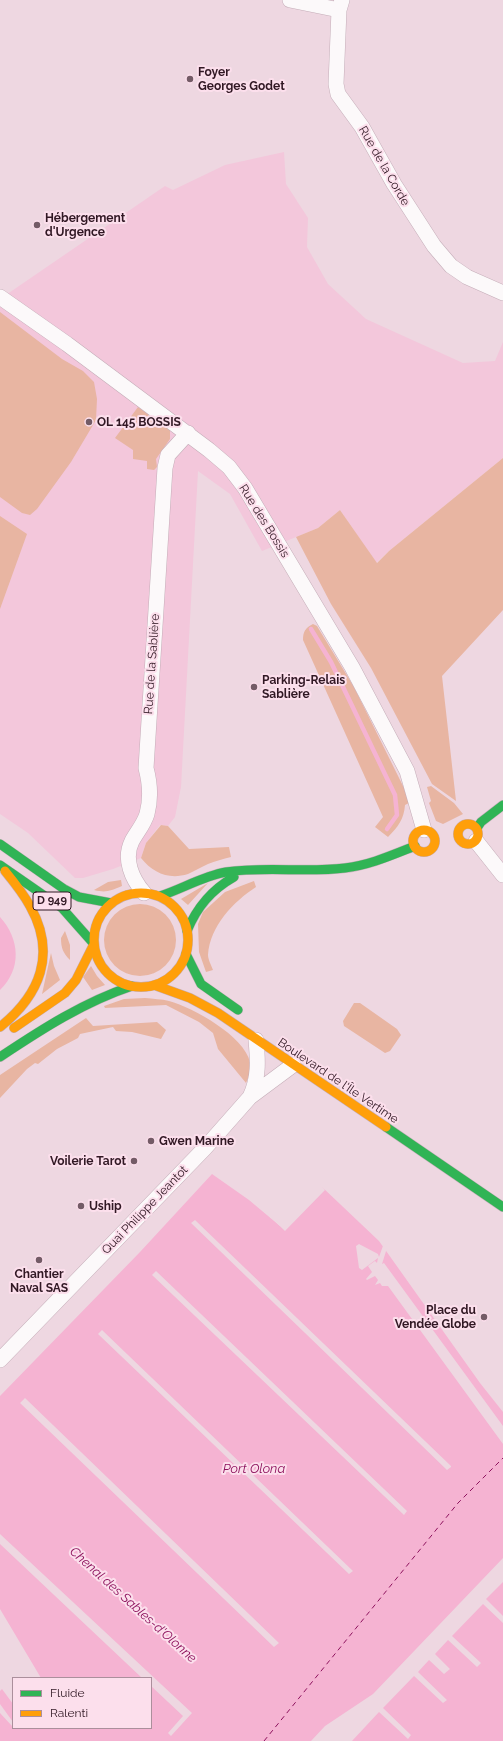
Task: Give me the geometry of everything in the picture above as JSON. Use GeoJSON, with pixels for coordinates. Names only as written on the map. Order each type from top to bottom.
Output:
{"type":"FeatureCollection","features":[{"type":"Feature","properties":{"kind":"main road"},"geometry":{"type":"LineString","coordinates":[[476,834],[471,824],[464,824],[459,829],[458,836],[461,842],[467,844],[476,834],[481,822],[503,805]]}},
{"type":"Feature","properties":{"kind":"main road"},"geometry":{"type":"LineString","coordinates":[[437,836],[432,849],[426,852],[419,851],[415,846],[414,840],[416,834],[458,836]]}},
{"type":"Feature","properties":{"kind":"main road","name":"D 949"},"geometry":{"type":"LineString","coordinates":[[0,844],[64,889],[79,897],[101,902],[111,902]]}},
{"type":"Feature","properties":{"kind":"main road"},"geometry":{"type":"LineString","coordinates":[[160,896],[224,872],[313,870],[354,867],[377,862],[415,846]]}},
{"type":"Feature","properties":{"kind":"main road"},"geometry":{"type":"LineString","coordinates":[[0,1027],[12,1019],[32,995],[40,976],[43,952],[41,930],[33,911],[25,896],[1,866]]}},
{"type":"Feature","properties":{"kind":"main road","name":"D 949"},"geometry":{"type":"LineString","coordinates":[[1,866],[62,908],[86,938],[93,944]]}},
{"type":"Feature","properties":{"kind":"main road"},"geometry":{"type":"LineString","coordinates":[[187,930],[192,918],[204,898],[227,881],[245,871]]}},
{"type":"Feature","properties":{"kind":"main road"},"geometry":{"type":"LineString","coordinates":[[144,892],[160,896],[170,902],[178,910],[184,920],[188,942],[186,954],[181,964],[165,981],[154,985],[140,987],[132,986],[116,980],[102,968],[96,957],[93,944],[97,921],[111,902],[121,897],[132,893],[144,892]]}},
{"type":"Feature","properties":{"kind":"main road"},"geometry":{"type":"LineString","coordinates":[[0,1037],[65,993],[76,980],[93,944]]}},
{"type":"Feature","properties":{"kind":"main road"},"geometry":{"type":"LineString","coordinates":[[186,954],[200,984],[244,1015]]}},
{"type":"Feature","properties":{"kind":"main road","name":"Boulevard de l'Île Vertime"},"geometry":{"type":"LineString","coordinates":[[154,985],[190,998],[218,1013],[503,1207]]}},
{"type":"Feature","properties":{"kind":"main road"},"geometry":{"type":"LineString","coordinates":[[0,1057],[83,1005],[132,986]]}},
{"type":"Feature","properties":{"kind":"street"},"geometry":{"type":"LineString","coordinates":[[290,0],[340,5]]}},
{"type":"Feature","properties":{"kind":"street","name":"Rue de la Corde"},"geometry":{"type":"LineString","coordinates":[[340,5],[336,84],[338,94],[362,127],[398,190],[434,246],[451,266],[468,277],[503,293]]}},
{"type":"Feature","properties":{"kind":"street","name":"Rue des Bossis"},"geometry":{"type":"LineString","coordinates":[[0,297],[188,433],[223,461],[245,488],[314,601],[352,667],[407,772],[437,836]]}},
{"type":"Feature","properties":{"kind":"street","name":"Rue de la Sablière"},"geometry":{"type":"LineString","coordinates":[[144,892],[138,885],[131,871],[128,851],[147,814],[150,783],[146,768],[165,468],[168,456],[188,433]]}},
{"type":"Feature","properties":{"kind":"street"},"geometry":{"type":"LineString","coordinates":[[476,834],[503,875]]}},
{"type":"Feature","properties":{"kind":"street"},"geometry":{"type":"LineString","coordinates":[[250,1097],[258,1074],[256,1040]]}},
{"type":"Feature","properties":{"kind":"street","name":"Quai Philippe Jeantot"},"geometry":{"type":"LineString","coordinates":[[0,1360],[205,1148],[250,1097],[293,1065]]}},
{"type":"Feature","properties":{"kind":"shaded area"},"geometry":{"type":"Polygon","coordinates":[[[284,152],[286,184],[308,218],[307,247],[328,284],[366,319],[463,363],[495,361],[503,342],[503,458],[376,563],[340,510],[318,528],[262,551],[230,494],[198,471],[181,787],[175,817],[168,826],[160,825],[146,843],[141,858],[113,869],[83,878],[75,878],[28,833],[0,814],[0,299],[165,186],[173,190],[225,165],[284,152]]]}},
{"type":"Feature","properties":{"kind":"shaded area"},"geometry":{"type":"Polygon","coordinates":[[[0,312],[62,359],[83,371],[94,382],[97,399],[96,420],[71,462],[37,509],[30,515],[22,513],[0,497],[0,312]]]}},
{"type":"Feature","properties":{"kind":"shaded area"},"geometry":{"type":"Polygon","coordinates":[[[138,407],[170,430],[170,439],[156,459],[157,467],[154,470],[147,469],[147,461],[133,459],[133,450],[115,438],[138,407]]]}},
{"type":"Feature","properties":{"kind":"shaded area"},"geometry":{"type":"Polygon","coordinates":[[[503,458],[503,610],[442,676],[456,801],[432,784],[371,668],[331,604],[296,537],[318,528],[340,510],[377,563],[389,551],[503,458]]]}},
{"type":"Feature","properties":{"kind":"shaded area"},"geometry":{"type":"Polygon","coordinates":[[[0,516],[27,534],[0,609],[0,516]]]}},
{"type":"Feature","properties":{"kind":"shaded area"},"geometry":{"type":"Polygon","coordinates":[[[313,624],[317,626],[354,687],[404,788],[409,803],[405,805],[400,822],[388,837],[375,827],[383,817],[303,640],[305,630],[313,624]]]}},
{"type":"Feature","properties":{"kind":"shaded area"},"geometry":{"type":"Polygon","coordinates":[[[431,786],[454,803],[463,814],[443,824],[436,821],[429,803],[431,801],[427,787],[431,786]]]}},
{"type":"Feature","properties":{"kind":"shaded area"},"geometry":{"type":"Polygon","coordinates":[[[161,825],[168,826],[189,849],[229,847],[231,857],[211,863],[181,876],[168,876],[162,874],[151,868],[141,858],[146,843],[161,825]]]}},
{"type":"Feature","properties":{"kind":"shaded area"},"geometry":{"type":"Polygon","coordinates":[[[121,880],[122,886],[114,889],[108,891],[94,890],[108,882],[121,880]]]}},
{"type":"Feature","properties":{"kind":"shaded area"},"geometry":{"type":"Polygon","coordinates":[[[254,881],[256,887],[231,907],[213,934],[208,955],[213,970],[206,972],[199,952],[198,924],[203,912],[225,892],[254,881]]]}},
{"type":"Feature","properties":{"kind":"shaded area"},"geometry":{"type":"Polygon","coordinates":[[[208,883],[188,905],[181,899],[208,883]]]}},
{"type":"Feature","properties":{"kind":"shaded area"},"geometry":{"type":"Polygon","coordinates":[[[133,904],[147,904],[154,906],[166,914],[174,926],[176,940],[174,954],[166,966],[154,974],[147,976],[133,976],[126,974],[114,966],[106,954],[104,947],[104,933],[106,926],[114,914],[126,906],[133,904]]]}},
{"type":"Feature","properties":{"kind":"shaded area"},"geometry":{"type":"Polygon","coordinates":[[[65,931],[70,945],[70,960],[64,953],[61,945],[61,938],[65,931]]]}},
{"type":"Feature","properties":{"kind":"shaded area"},"geometry":{"type":"Polygon","coordinates":[[[51,953],[54,966],[60,980],[42,994],[51,953]]]}},
{"type":"Feature","properties":{"kind":"shaded area"},"geometry":{"type":"Polygon","coordinates":[[[91,966],[105,985],[92,990],[83,977],[91,966]]]}},
{"type":"Feature","properties":{"kind":"shaded area"},"geometry":{"type":"Polygon","coordinates":[[[145,998],[166,1000],[191,1010],[217,1024],[228,1033],[246,1052],[250,1062],[251,1065],[246,1083],[218,1049],[213,1033],[199,1022],[166,1005],[105,1008],[104,1006],[124,999],[145,998]]]}},
{"type":"Feature","properties":{"kind":"shaded area"},"geometry":{"type":"Polygon","coordinates":[[[354,1003],[360,1003],[397,1029],[401,1035],[390,1051],[385,1053],[344,1026],[343,1021],[354,1003]]]}},
{"type":"Feature","properties":{"kind":"shaded area"},"geometry":{"type":"Polygon","coordinates":[[[86,1018],[93,1026],[157,1022],[166,1030],[161,1039],[132,1032],[116,1031],[113,1027],[80,1034],[78,1038],[57,1049],[38,1064],[35,1063],[27,1069],[0,1098],[0,1075],[86,1018]]]}},
{"type":"Feature","properties":{"kind":"water"},"geometry":{"type":"Polygon","coordinates":[[[0,917],[12,935],[16,954],[12,973],[0,990],[0,917]]]}},
{"type":"Feature","properties":{"kind":"water","name":"Port Olona"},"geometry":{"type":"Polygon","coordinates":[[[212,1174],[249,1200],[280,1226],[321,1186],[379,1241],[480,1383],[503,1412],[503,1741],[0,1741],[0,1713],[12,1726],[12,1729],[152,1729],[152,1677],[40,1677],[0,1609],[0,1396],[140,1252],[212,1174]]]}},
{"type":"Feature","properties":{"kind":"water"},"geometry":{"type":"Polygon","coordinates":[[[2,1689],[12,1703],[12,1721],[0,1704],[0,1691],[2,1689]]]}},
{"type":"Feature","properties":{"kind":"pier"},"geometry":{"type":"Polygon","coordinates":[[[320,1184],[325,1190],[285,1231],[256,1203],[280,1224],[320,1184]]]}},
{"type":"Feature","properties":{"kind":"pier"},"geometry":{"type":"Polygon","coordinates":[[[195,1220],[451,1467],[447,1470],[191,1223],[195,1220]]]}},
{"type":"Feature","properties":{"kind":"pier"},"geometry":{"type":"Polygon","coordinates":[[[384,1243],[387,1248],[382,1264],[384,1263],[503,1426],[503,1444],[388,1286],[382,1286],[380,1283],[375,1285],[378,1280],[375,1276],[367,1280],[366,1279],[372,1272],[368,1266],[375,1261],[377,1263],[378,1258],[362,1270],[359,1268],[356,1246],[359,1244],[378,1254],[379,1257],[384,1243]]]}},
{"type":"Feature","properties":{"kind":"pier"},"geometry":{"type":"Polygon","coordinates":[[[156,1271],[407,1511],[404,1515],[152,1275],[156,1271]]]}},
{"type":"Feature","properties":{"kind":"pier"},"geometry":{"type":"Polygon","coordinates":[[[102,1330],[353,1571],[349,1574],[98,1334],[102,1330]]]}},
{"type":"Feature","properties":{"kind":"pier"},"geometry":{"type":"Polygon","coordinates":[[[25,1398],[279,1643],[274,1647],[20,1403],[25,1398]]]}},
{"type":"Feature","properties":{"kind":"pier"},"geometry":{"type":"Polygon","coordinates":[[[0,1534],[192,1713],[171,1736],[168,1733],[183,1716],[152,1687],[152,1677],[141,1677],[0,1544],[0,1534]]]}},
{"type":"Feature","properties":{"kind":"pier"},"geometry":{"type":"Polygon","coordinates":[[[503,1558],[503,1582],[486,1599],[503,1616],[503,1623],[483,1604],[452,1636],[481,1663],[477,1667],[448,1640],[435,1654],[450,1669],[444,1674],[429,1660],[418,1672],[447,1700],[443,1703],[414,1676],[383,1708],[411,1735],[408,1739],[379,1712],[352,1741],[311,1741],[325,1726],[373,1694],[503,1558]]]}},
{"type":"Feature","properties":{"kind":"waterway"},"geometry":{"type":"LineString","coordinates":[[311,629],[331,662],[395,795],[397,815],[387,829]]}},
{"type":"Feature","properties":{"kind":"ferry route"},"geometry":{"type":"LineString","coordinates":[[264,1741],[458,1503],[503,1458]]}},
{"type":"Feature","properties":{"kind":"traffic: fast"},"geometry":{"type":"LineString","coordinates":[[477,828],[481,822],[503,805]]}},
{"type":"Feature","properties":{"kind":"traffic: fast"},"geometry":{"type":"LineString","coordinates":[[0,844],[64,889],[79,897],[111,903]]}},
{"type":"Feature","properties":{"kind":"traffic: fast"},"geometry":{"type":"LineString","coordinates":[[160,896],[209,876],[226,872],[241,870],[316,870],[354,867],[415,846]]}},
{"type":"Feature","properties":{"kind":"traffic: fast"},"geometry":{"type":"LineString","coordinates":[[0,865],[62,908],[93,943]]}},
{"type":"Feature","properties":{"kind":"traffic: fast"},"geometry":{"type":"LineString","coordinates":[[187,931],[195,914],[212,893],[234,877]]}},
{"type":"Feature","properties":{"kind":"traffic: fast"},"geometry":{"type":"LineString","coordinates":[[186,954],[201,984],[238,1010]]}},
{"type":"Feature","properties":{"kind":"traffic: fast"},"geometry":{"type":"LineString","coordinates":[[0,1057],[48,1026],[80,1008],[114,992],[132,986]]}},
{"type":"Feature","properties":{"kind":"traffic: fast"},"geometry":{"type":"LineString","coordinates":[[386,1127],[503,1207]]}},
{"type":"Feature","properties":{"kind":"traffic: slow"},"geometry":{"type":"LineString","coordinates":[[464,824],[472,824],[478,830],[478,834],[478,838],[472,844],[464,844],[458,838],[458,830],[464,824]]}},
{"type":"Feature","properties":{"kind":"traffic: slow"},"geometry":{"type":"LineString","coordinates":[[424,830],[432,833],[435,841],[432,849],[424,852],[416,849],[413,841],[416,833],[424,830]]}},
{"type":"Feature","properties":{"kind":"traffic: slow"},"geometry":{"type":"LineString","coordinates":[[0,1027],[14,1015],[34,987],[40,972],[43,957],[42,941],[38,924],[30,906],[5,871]]}},
{"type":"Feature","properties":{"kind":"traffic: slow"},"geometry":{"type":"LineString","coordinates":[[141,893],[159,896],[174,907],[185,922],[188,940],[185,958],[174,973],[159,984],[141,987],[123,984],[108,973],[97,958],[94,940],[97,922],[108,907],[123,896],[141,893]]}},
{"type":"Feature","properties":{"kind":"traffic: slow"},"geometry":{"type":"LineString","coordinates":[[14,1028],[65,993],[76,980],[93,946]]}},
{"type":"Feature","properties":{"kind":"traffic: slow"},"geometry":{"type":"LineString","coordinates":[[154,985],[190,998],[218,1013],[386,1127]]}},
{"type":"Feature","properties":{"kind":"place","name":"Foyer Georges Godet"},"geometry":{"type":"Point","coordinates":[190,79]}},
{"type":"Feature","properties":{"kind":"place","name":"Hébergement d'Urgence"},"geometry":{"type":"Point","coordinates":[37,225]}},
{"type":"Feature","properties":{"kind":"place","name":"OL 145 BOSSIS"},"geometry":{"type":"Point","coordinates":[89,422]}},
{"type":"Feature","properties":{"kind":"place","name":"Parking-Relais Sablière"},"geometry":{"type":"Point","coordinates":[254,687]}},
{"type":"Feature","properties":{"kind":"place","name":"Gwen Marine"},"geometry":{"type":"Point","coordinates":[151,1141]}},
{"type":"Feature","properties":{"kind":"place","name":"Voilerie Tarot"},"geometry":{"type":"Point","coordinates":[134,1161]}},
{"type":"Feature","properties":{"kind":"place","name":"Uship"},"geometry":{"type":"Point","coordinates":[81,1206]}},
{"type":"Feature","properties":{"kind":"place","name":"Chantier Naval SAS"},"geometry":{"type":"Point","coordinates":[39,1260]}},
{"type":"Feature","properties":{"kind":"place","name":"Place du Vendée Globe"},"geometry":{"type":"Point","coordinates":[484,1317]}},
{"type":"Feature","properties":{"kind":"water label","name":"Chenal des Sables-d'Olonne"},"geometry":{"type":"Point","coordinates":[133,1605]}}]}
